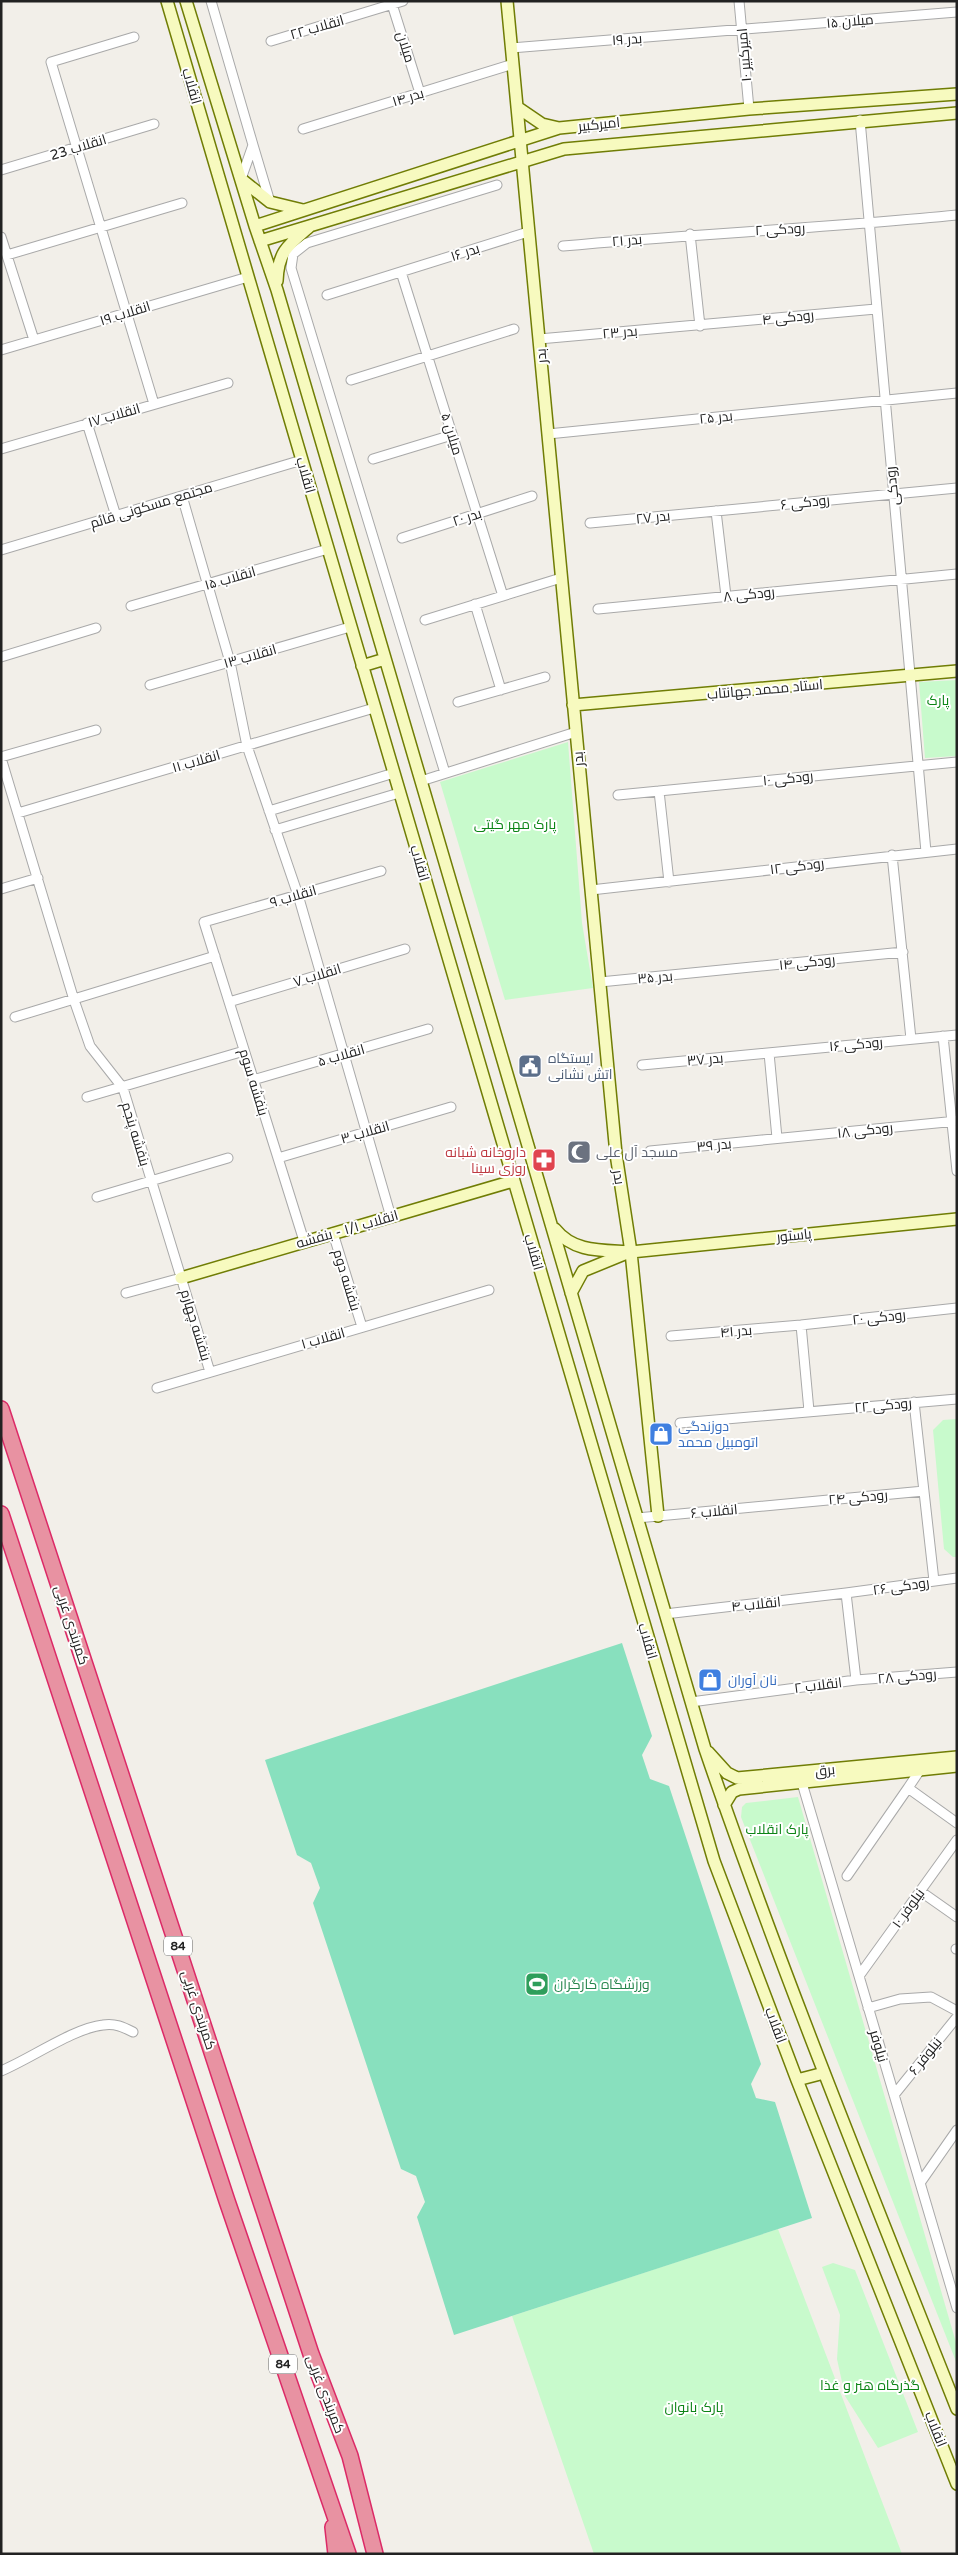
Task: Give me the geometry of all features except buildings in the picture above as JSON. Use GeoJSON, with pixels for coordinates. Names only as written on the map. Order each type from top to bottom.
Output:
{"type":"FeatureCollection","features":[{"type":"Feature","properties":{"kind":"highway","name":"کمربندی غربی"},"geometry":{"type":"LineString","coordinates":[[1,1409],[311,2354],[350,2456],[375,2554]]}},
{"type":"Feature","properties":{"kind":"highway","name":"84"},"geometry":{"type":"LineString","coordinates":[[1,1514],[227,2201],[348,2554]]}},
{"type":"Feature","properties":{"kind":"highway"},"geometry":{"type":"LineString","coordinates":[[331,2505],[336,2554]]}},
{"type":"Feature","properties":{"kind":"highway"},"geometry":{"type":"LineString","coordinates":[[370,2537],[380,2554]]}},
{"type":"Feature","properties":{"kind":"main road","name":"انقلاب"},"geometry":{"type":"LineString","coordinates":[[167,1],[714,1861],[797,2080],[957,2484]]}},
{"type":"Feature","properties":{"kind":"main road","name":"انقلاب"},"geometry":{"type":"LineString","coordinates":[[186,1],[255,226],[277,290],[705,1749],[824,2073],[957,2409]]}},
{"type":"Feature","properties":{"kind":"main road","name":"بدر"},"geometry":{"type":"LineString","coordinates":[[507,1],[616,1154],[631,1252],[658,1516]]}},
{"type":"Feature","properties":{"kind":"main road","name":"امیرکبیر"},"geometry":{"type":"LineString","coordinates":[[255,226],[559,128],[749,110],[957,94]]}},
{"type":"Feature","properties":{"kind":"main road"},"geometry":{"type":"LineString","coordinates":[[931,97],[932,115]]}},
{"type":"Feature","properties":{"kind":"main road"},"geometry":{"type":"LineString","coordinates":[[517,107],[542,124],[559,128]]}},
{"type":"Feature","properties":{"kind":"main road","name":"امیرکبیر"},"geometry":{"type":"LineString","coordinates":[[260,241],[564,150],[860,120],[957,113]]}},
{"type":"Feature","properties":{"kind":"main road"},"geometry":{"type":"LineString","coordinates":[[241,179],[270,202],[303,210]]}},
{"type":"Feature","properties":{"kind":"main road"},"geometry":{"type":"LineString","coordinates":[[277,290],[278,265],[283,252],[313,224]]}},
{"type":"Feature","properties":{"kind":"main road"},"geometry":{"type":"LineString","coordinates":[[362,666],[385,659]]}},
{"type":"Feature","properties":{"kind":"main road","name":"استاد محمد جهانتاب"},"geometry":{"type":"LineString","coordinates":[[573,705],[957,671]]}},
{"type":"Feature","properties":{"kind":"main road","name":"انقلاب ۱/۱ - بنفشه"},"geometry":{"type":"LineString","coordinates":[[181,1278],[513,1181]]}},
{"type":"Feature","properties":{"kind":"main road","name":"پاستور"},"geometry":{"type":"LineString","coordinates":[[631,1252],[957,1219]]}},
{"type":"Feature","properties":{"kind":"main road"},"geometry":{"type":"LineString","coordinates":[[550,1222],[563,1238],[580,1247],[631,1252]]}},
{"type":"Feature","properties":{"kind":"main road"},"geometry":{"type":"LineString","coordinates":[[571,1293],[583,1271],[631,1252]]}},
{"type":"Feature","properties":{"kind":"main road","name":"برق"},"geometry":{"type":"LineString","coordinates":[[705,1749],[727,1773],[737,1778],[801,1778],[957,1766]]}},
{"type":"Feature","properties":{"kind":"main road","name":"برق"},"geometry":{"type":"LineString","coordinates":[[724,1805],[732,1792],[738,1789],[801,1778],[957,1757]]}},
{"type":"Feature","properties":{"kind":"main road"},"geometry":{"type":"LineString","coordinates":[[797,2080],[824,2073]]}},
{"type":"Feature","properties":{"kind":"street"},"geometry":{"type":"LineString","coordinates":[[210,1],[270,202]]}},
{"type":"Feature","properties":{"kind":"street","name":"انقلاب ۲۲"},"geometry":{"type":"LineString","coordinates":[[271,41],[403,1]]}},
{"type":"Feature","properties":{"kind":"street","name":"امیرکبیر ۱۰"},"geometry":{"type":"LineString","coordinates":[[739,1],[749,110]]}},
{"type":"Feature","properties":{"kind":"street","name":"میلان"},"geometry":{"type":"LineString","coordinates":[[392,3],[420,93]]}},
{"type":"Feature","properties":{"kind":"street","name":"میلان ۱۵"},"geometry":{"type":"LineString","coordinates":[[742,30],[957,12]]}},
{"type":"Feature","properties":{"kind":"street","name":"بدر ۱۹"},"geometry":{"type":"LineString","coordinates":[[511,48],[742,30]]}},
{"type":"Feature","properties":{"kind":"street"},"geometry":{"type":"LineString","coordinates":[[134,37],[50,62],[154,404]]}},
{"type":"Feature","properties":{"kind":"street","name":"بدر ۱۴"},"geometry":{"type":"LineString","coordinates":[[303,130],[513,64]]}},
{"type":"Feature","properties":{"kind":"street","name":"رودکی"},"geometry":{"type":"LineString","coordinates":[[860,120],[926,852]]}},
{"type":"Feature","properties":{"kind":"street","name":"انقلاب 23"},"geometry":{"type":"LineString","coordinates":[[1,170],[154,124]]}},
{"type":"Feature","properties":{"kind":"street"},"geometry":{"type":"LineString","coordinates":[[241,179],[252,145]]}},
{"type":"Feature","properties":{"kind":"street"},"geometry":{"type":"LineString","coordinates":[[445,773],[291,268],[293,254],[307,244],[497,185]]}},
{"type":"Feature","properties":{"kind":"street"},"geometry":{"type":"LineString","coordinates":[[7,254],[182,203]]}},
{"type":"Feature","properties":{"kind":"street","name":"رودکی ۲"},"geometry":{"type":"LineString","coordinates":[[690,234],[869,224],[957,215]]}},
{"type":"Feature","properties":{"kind":"street","name":"بدر ۱۶"},"geometry":{"type":"LineString","coordinates":[[326,295],[528,232]]}},
{"type":"Feature","properties":{"kind":"street"},"geometry":{"type":"LineString","coordinates":[[690,234],[700,326]]}},
{"type":"Feature","properties":{"kind":"street","name":"بدر ۲۱"},"geometry":{"type":"LineString","coordinates":[[563,246],[690,234]]}},
{"type":"Feature","properties":{"kind":"street"},"geometry":{"type":"LineString","coordinates":[[1,238],[34,340]]}},
{"type":"Feature","properties":{"kind":"street","name":"میلان ۵"},"geometry":{"type":"LineString","coordinates":[[401,272],[503,596]]}},
{"type":"Feature","properties":{"kind":"street","name":"انقلاب ۱۹"},"geometry":{"type":"LineString","coordinates":[[1,350],[248,277]]}},
{"type":"Feature","properties":{"kind":"street","name":"رودکی ۴"},"geometry":{"type":"LineString","coordinates":[[700,326],[876,309]]}},
{"type":"Feature","properties":{"kind":"street","name":"بدر ۲۳"},"geometry":{"type":"LineString","coordinates":[[539,339],[700,326]]}},
{"type":"Feature","properties":{"kind":"street"},"geometry":{"type":"LineString","coordinates":[[351,380],[514,329]]}},
{"type":"Feature","properties":{"kind":"street","name":"انقلاب ۱۷"},"geometry":{"type":"LineString","coordinates":[[1,449],[228,383]]}},
{"type":"Feature","properties":{"kind":"street","name":"بدر ۲۵"},"geometry":{"type":"LineString","coordinates":[[548,434],[957,394]]}},
{"type":"Feature","properties":{"kind":"street"},"geometry":{"type":"LineString","coordinates":[[87,423],[116,516]]}},
{"type":"Feature","properties":{"kind":"street"},"geometry":{"type":"LineString","coordinates":[[373,459],[452,434]]}},
{"type":"Feature","properties":{"kind":"street","name":"مجتمع مسکونی قائم"},"geometry":{"type":"LineString","coordinates":[[1,550],[302,460]]}},
{"type":"Feature","properties":{"kind":"street","name":"رودکی ۶"},"geometry":{"type":"LineString","coordinates":[[716,510],[957,488]]}},
{"type":"Feature","properties":{"kind":"street"},"geometry":{"type":"LineString","coordinates":[[182,496],[230,662],[247,746],[298,895],[391,1217]]}},
{"type":"Feature","properties":{"kind":"street","name":"بدر ۲۰"},"geometry":{"type":"LineString","coordinates":[[402,538],[532,496]]}},
{"type":"Feature","properties":{"kind":"street"},"geometry":{"type":"LineString","coordinates":[[716,510],[726,596]]}},
{"type":"Feature","properties":{"kind":"street","name":"بدر ۲۷"},"geometry":{"type":"LineString","coordinates":[[590,523],[716,510]]}},
{"type":"Feature","properties":{"kind":"street","name":"انقلاب ۱۵"},"geometry":{"type":"LineString","coordinates":[[131,606],[328,549]]}},
{"type":"Feature","properties":{"kind":"street","name":"رودکی ۸"},"geometry":{"type":"LineString","coordinates":[[598,609],[957,574]]}},
{"type":"Feature","properties":{"kind":"street"},"geometry":{"type":"LineString","coordinates":[[425,620],[561,578]]}},
{"type":"Feature","properties":{"kind":"street"},"geometry":{"type":"LineString","coordinates":[[475,604],[501,690]]}},
{"type":"Feature","properties":{"kind":"street","name":"انقلاب ۱۳"},"geometry":{"type":"LineString","coordinates":[[150,685],[350,626]]}},
{"type":"Feature","properties":{"kind":"street"},"geometry":{"type":"LineString","coordinates":[[1,657],[96,628]]}},
{"type":"Feature","properties":{"kind":"street"},"geometry":{"type":"LineString","coordinates":[[458,702],[545,677]]}},
{"type":"Feature","properties":{"kind":"street","name":"انقلاب ۱۱"},"geometry":{"type":"LineString","coordinates":[[18,813],[374,708]]}},
{"type":"Feature","properties":{"kind":"street"},"geometry":{"type":"LineString","coordinates":[[1,758],[96,730]]}},
{"type":"Feature","properties":{"kind":"street"},"geometry":{"type":"LineString","coordinates":[[421,781],[576,732]]}},
{"type":"Feature","properties":{"kind":"street","name":"بنفشه پنجم"},"geometry":{"type":"LineString","coordinates":[[1,758],[74,1000],[90,1046],[123,1088],[181,1278]]}},
{"type":"Feature","properties":{"kind":"street","name":"رودکی ۱۰"},"geometry":{"type":"LineString","coordinates":[[618,795],[957,762]]}},
{"type":"Feature","properties":{"kind":"street"},"geometry":{"type":"LineString","coordinates":[[269,811],[394,773]]}},
{"type":"Feature","properties":{"kind":"street"},"geometry":{"type":"LineString","coordinates":[[659,791],[668,882]]}},
{"type":"Feature","properties":{"kind":"street"},"geometry":{"type":"LineString","coordinates":[[275,830],[400,794]]}},
{"type":"Feature","properties":{"kind":"street","name":"رودکی ۱۲"},"geometry":{"type":"LineString","coordinates":[[591,890],[957,849]]}},
{"type":"Feature","properties":{"kind":"street"},"geometry":{"type":"LineString","coordinates":[[892,855],[911,1039]]}},
{"type":"Feature","properties":{"kind":"street","name":"انقلاب ۹"},"geometry":{"type":"LineString","coordinates":[[204,922],[381,871]]}},
{"type":"Feature","properties":{"kind":"street"},"geometry":{"type":"LineString","coordinates":[[1,889],[38,878]]}},
{"type":"Feature","properties":{"kind":"street","name":"بنفشه سوم"},"geometry":{"type":"LineString","coordinates":[[204,922],[304,1241]]}},
{"type":"Feature","properties":{"kind":"street","name":"انقلاب ۷"},"geometry":{"type":"LineString","coordinates":[[229,1002],[404,949]]}},
{"type":"Feature","properties":{"kind":"street","name":"رودکی ۱۴"},"geometry":{"type":"LineString","coordinates":[[711,972],[903,952]]}},
{"type":"Feature","properties":{"kind":"street"},"geometry":{"type":"LineString","coordinates":[[15,1017],[215,956]]}},
{"type":"Feature","properties":{"kind":"street","name":"بدر ۳۵"},"geometry":{"type":"LineString","coordinates":[[600,982],[711,972]]}},
{"type":"Feature","properties":{"kind":"street","name":"انقلاب ۵"},"geometry":{"type":"LineString","coordinates":[[253,1080],[428,1029]]}},
{"type":"Feature","properties":{"kind":"street","name":"رودکی ۱۶"},"geometry":{"type":"LineString","coordinates":[[769,1052],[957,1035]]}},
{"type":"Feature","properties":{"kind":"street"},"geometry":{"type":"LineString","coordinates":[[943,1036],[954,1121],[957,1171]]}},
{"type":"Feature","properties":{"kind":"street"},"geometry":{"type":"LineString","coordinates":[[87,1097],[244,1051]]}},
{"type":"Feature","properties":{"kind":"street"},"geometry":{"type":"LineString","coordinates":[[769,1052],[778,1138]]}},
{"type":"Feature","properties":{"kind":"street","name":"بدر ۳۷"},"geometry":{"type":"LineString","coordinates":[[642,1065],[769,1052]]}},
{"type":"Feature","properties":{"kind":"street","name":"انقلاب ۳"},"geometry":{"type":"LineString","coordinates":[[278,1158],[451,1107]]}},
{"type":"Feature","properties":{"kind":"street","name":"رودکی ۱۸"},"geometry":{"type":"LineString","coordinates":[[778,1138],[954,1121]]}},
{"type":"Feature","properties":{"kind":"street","name":"بدر ۳۹"},"geometry":{"type":"LineString","coordinates":[[650,1151],[778,1138]]}},
{"type":"Feature","properties":{"kind":"street"},"geometry":{"type":"LineString","coordinates":[[97,1197],[228,1158]]}},
{"type":"Feature","properties":{"kind":"street","name":"بنفشه دوم"},"geometry":{"type":"LineString","coordinates":[[333,1233],[362,1327]]}},
{"type":"Feature","properties":{"kind":"street"},"geometry":{"type":"LineString","coordinates":[[126,1293],[181,1278]]}},
{"type":"Feature","properties":{"kind":"street","name":"بنفشه چهارم"},"geometry":{"type":"LineString","coordinates":[[181,1278],[210,1372]]}},
{"type":"Feature","properties":{"kind":"street","name":"انقلاب ۱"},"geometry":{"type":"LineString","coordinates":[[157,1388],[490,1290]]}},
{"type":"Feature","properties":{"kind":"street","name":"رودکی ۲۰"},"geometry":{"type":"LineString","coordinates":[[801,1325],[957,1308]]}},
{"type":"Feature","properties":{"kind":"street"},"geometry":{"type":"LineString","coordinates":[[801,1325],[809,1411]]}},
{"type":"Feature","properties":{"kind":"street","name":"بدر ۴۱"},"geometry":{"type":"LineString","coordinates":[[671,1336],[801,1325]]}},
{"type":"Feature","properties":{"kind":"street","name":"رودکی ۲۲"},"geometry":{"type":"LineString","coordinates":[[680,1423],[957,1399]]}},
{"type":"Feature","properties":{"kind":"street"},"geometry":{"type":"LineString","coordinates":[[914,1402],[934,1581]]}},
{"type":"Feature","properties":{"kind":"street","name":"رودکی ۲۴"},"geometry":{"type":"LineString","coordinates":[[791,1504],[924,1491]]}},
{"type":"Feature","properties":{"kind":"street","name":"انقلاب ۶"},"geometry":{"type":"LineString","coordinates":[[637,1518],[791,1504]]}},
{"type":"Feature","properties":{"kind":"street","name":"رودکی ۲۶"},"geometry":{"type":"LineString","coordinates":[[846,1594],[957,1578]]}},
{"type":"Feature","properties":{"kind":"street"},"geometry":{"type":"LineString","coordinates":[[846,1594],[856,1680]]}},
{"type":"Feature","properties":{"kind":"street","name":"انقلاب ۴"},"geometry":{"type":"LineString","coordinates":[[665,1614],[846,1594]]}},
{"type":"Feature","properties":{"kind":"street","name":"رودکی ۲۸"},"geometry":{"type":"LineString","coordinates":[[856,1680],[957,1672]]}},
{"type":"Feature","properties":{"kind":"street","name":"انقلاب ۲"},"geometry":{"type":"LineString","coordinates":[[691,1702],[856,1680]]}},
{"type":"Feature","properties":{"kind":"street"},"geometry":{"type":"LineString","coordinates":[[847,1876],[920,1770]]}},
{"type":"Feature","properties":{"kind":"street","name":"نیلوفر"},"geometry":{"type":"LineString","coordinates":[[801,1778],[957,2308]]}},
{"type":"Feature","properties":{"kind":"street"},"geometry":{"type":"LineString","coordinates":[[908,1788],[957,1823]]}},
{"type":"Feature","properties":{"kind":"street","name":"نیلوفر ۱۰"},"geometry":{"type":"LineString","coordinates":[[859,1976],[957,1840]]}},
{"type":"Feature","properties":{"kind":"street"},"geometry":{"type":"LineString","coordinates":[[920,1891],[957,1916]]}},
{"type":"Feature","properties":{"kind":"street"},"geometry":{"type":"LineString","coordinates":[[868,2008],[908,1998],[931,1997],[957,2011]]}},
{"type":"Feature","properties":{"kind":"street","name":"نیلوفر ۶"},"geometry":{"type":"LineString","coordinates":[[894,2095],[957,2017]]}},
{"type":"Feature","properties":{"kind":"street"},"geometry":{"type":"LineString","coordinates":[[1,2071],[88,2028],[104,2024],[118,2025],[133,2032]]}},
{"type":"Feature","properties":{"kind":"street"},"geometry":{"type":"LineString","coordinates":[[920,2183],[957,2130]]}},
{"type":"Feature","properties":{"kind":"green space","name":"پارک"},"geometry":{"type":"Polygon","coordinates":[[[957,680],[957,756],[925,758],[919,682],[957,680]]]}},
{"type":"Feature","properties":{"kind":"green space","name":"پارک مهر گیتی"},"geometry":{"type":"Polygon","coordinates":[[[568,742],[582,923],[593,988],[505,1000],[440,782],[568,742]]]}},
{"type":"Feature","properties":{"kind":"green space"},"geometry":{"type":"Polygon","coordinates":[[[957,1419],[957,1557],[953,1557],[944,1549],[933,1430],[943,1420],[957,1419]]]}},
{"type":"Feature","properties":{"kind":"green space","name":"ورزشگاه کارگران"},"geometry":{"type":"Polygon","coordinates":[[[622,1643],[652,1736],[642,1755],[650,1779],[669,1786],[761,2064],[751,2084],[756,2098],[775,2102],[812,2218],[454,2335],[417,2217],[425,2202],[416,2176],[401,2169],[313,1903],[320,1888],[311,1863],[297,1855],[265,1760],[622,1643]]]}},
{"type":"Feature","properties":{"kind":"green space","name":"پارک انقلاب"},"geometry":{"type":"Polygon","coordinates":[[[798,1797],[957,2346],[957,2364],[741,1817],[742,1807],[746,1803],[798,1797]]]}},
{"type":"Feature","properties":{"kind":"green space","name":"پارک بانوان"},"geometry":{"type":"Polygon","coordinates":[[[778,2229],[902,2554],[594,2554],[512,2316],[778,2229]]]}},
{"type":"Feature","properties":{"kind":"green space","name":"گذرگاه هنر و غذا"},"geometry":{"type":"Polygon","coordinates":[[[833,2263],[855,2270],[918,2432],[878,2448],[845,2396],[837,2359],[840,2315],[822,2267],[833,2263]]]}},
{"type":"Feature","properties":{"kind":"place","name":"ایستگاه اتش نشانی"},"geometry":{"type":"Point","coordinates":[530,1066]}},
{"type":"Feature","properties":{"kind":"place","name":"مسجد آل علی"},"geometry":{"type":"Point","coordinates":[579,1152]}},
{"type":"Feature","properties":{"kind":"place","name":"داروخانه شبانه روزی سینا"},"geometry":{"type":"Point","coordinates":[544,1160]}},
{"type":"Feature","properties":{"kind":"place","name":"دوزندگی اتومبیل محمد"},"geometry":{"type":"Point","coordinates":[661,1434]}},
{"type":"Feature","properties":{"kind":"place","name":"نان آوران"},"geometry":{"type":"Point","coordinates":[710,1680]}},
{"type":"Feature","properties":{"kind":"place","name":"ورزشگاه کارگران"},"geometry":{"type":"Point","coordinates":[537,1984]}}]}
